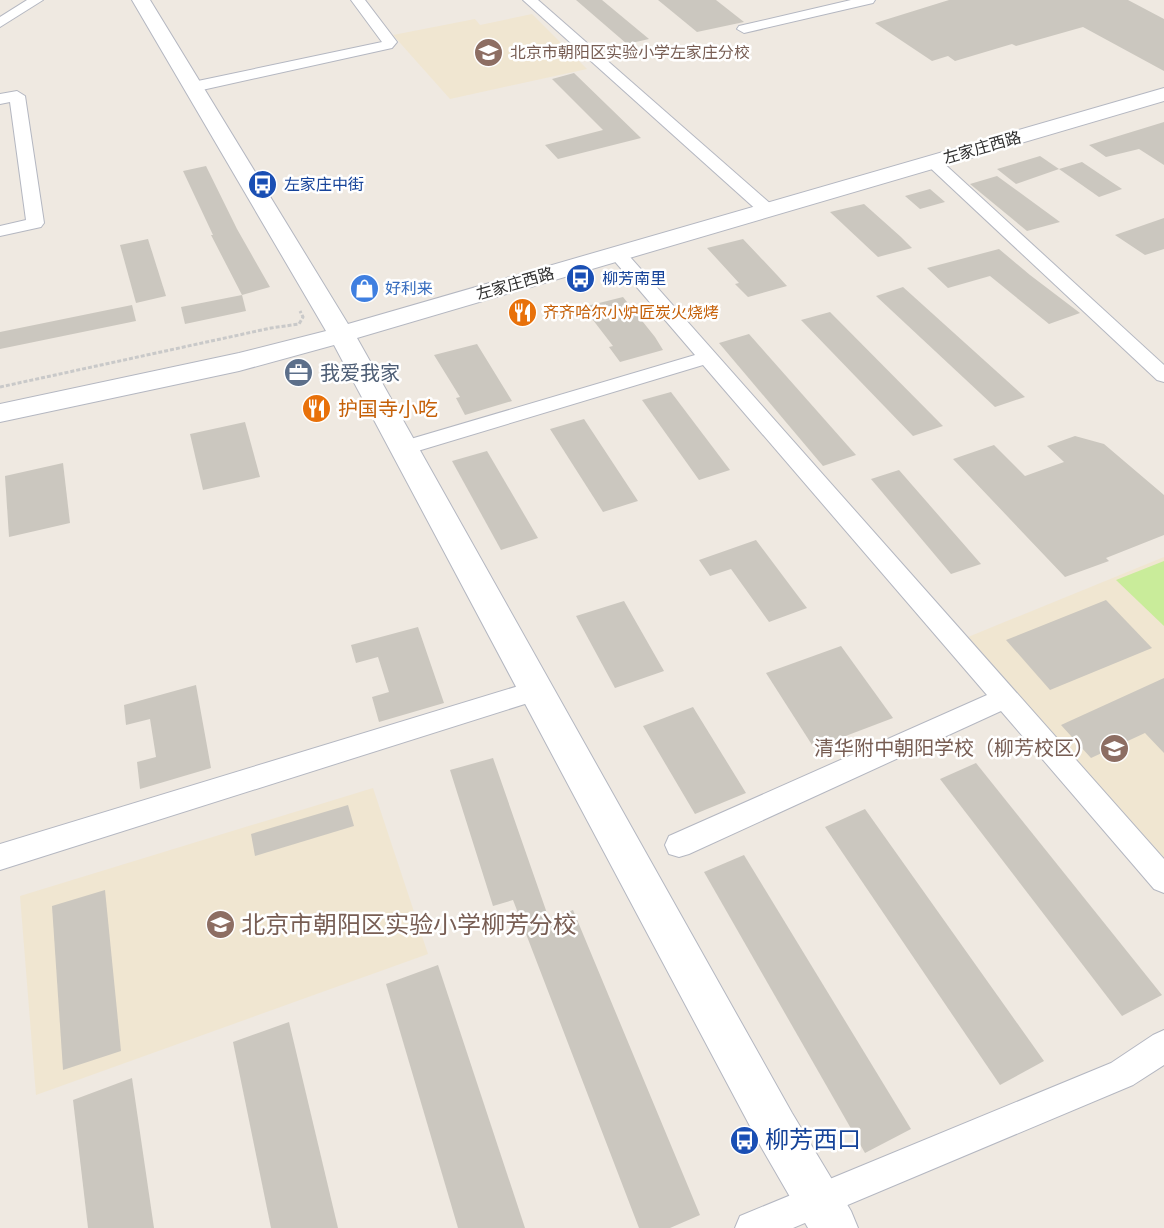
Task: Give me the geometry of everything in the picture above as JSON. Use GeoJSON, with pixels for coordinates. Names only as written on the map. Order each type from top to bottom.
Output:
{"type":"FeatureCollection","features":[{"type":"Feature","properties":{"kind":"street"},"geometry":{"type":"LineString","coordinates":[[0,23],[36,0]]}},
{"type":"Feature","properties":{"kind":"street"},"geometry":{"type":"LineString","coordinates":[[141,0],[341,334],[538,690],[776,1129],[827,1215]]}},
{"type":"Feature","properties":{"kind":"street"},"geometry":{"type":"LineString","coordinates":[[193,87],[387,45],[390,42],[384,32],[358,0]]}},
{"type":"Feature","properties":{"kind":"street"},"geometry":{"type":"LineString","coordinates":[[530,0],[765,209]]}},
{"type":"Feature","properties":{"kind":"street"},"geometry":{"type":"LineString","coordinates":[[744,28],[868,0]]}},
{"type":"Feature","properties":{"kind":"street","name":"左家庄西路"},"geometry":{"type":"LineString","coordinates":[[0,413],[239,362],[1164,94]]}},
{"type":"Feature","properties":{"kind":"street"},"geometry":{"type":"LineString","coordinates":[[0,99],[17,96],[35,224],[0,231]]}},
{"type":"Feature","properties":{"kind":"street"},"geometry":{"type":"LineString","coordinates":[[932,161],[1164,376]]}},
{"type":"Feature","properties":{"kind":"street"},"geometry":{"type":"LineString","coordinates":[[617,253],[1164,880]]}},
{"type":"Feature","properties":{"kind":"street"},"geometry":{"type":"LineString","coordinates":[[404,448],[708,357]]}},
{"type":"Feature","properties":{"kind":"street"},"geometry":{"type":"LineString","coordinates":[[0,856],[538,690]]}},
{"type":"Feature","properties":{"kind":"street"},"geometry":{"type":"LineString","coordinates":[[679,845],[1005,698]]}},
{"type":"Feature","properties":{"kind":"street"},"geometry":{"type":"LineString","coordinates":[[752,1228],[827,1215],[1122,1074],[1164,1046]]}},
{"type":"Feature","properties":{"kind":"path"},"geometry":{"type":"LineString","coordinates":[[0,387],[298,324],[303,317],[298,308]]}},
{"type":"Feature","properties":{"kind":"shaded area","name":"北京市朝阳区实验小学左家庄分校"},"geometry":{"type":"Polygon","coordinates":[[[532,14],[587,69],[450,99],[393,35],[475,19],[480,25],[532,14]]]}},
{"type":"Feature","properties":{"kind":"shaded area","name":"清华附中朝阳学校（柳芳校区）"},"geometry":{"type":"Polygon","coordinates":[[[1164,557],[1164,859],[968,637],[1164,557]]]}},
{"type":"Feature","properties":{"kind":"shaded area","name":"北京市朝阳区实验小学柳芳分校"},"geometry":{"type":"Polygon","coordinates":[[[373,788],[428,954],[36,1095],[20,896],[373,788]]]}},
{"type":"Feature","properties":{"kind":"green space"},"geometry":{"type":"Polygon","coordinates":[[[1164,561],[1164,626],[1116,580],[1164,561]]]}},
{"type":"Feature","properties":{"kind":"building"},"geometry":{"type":"Polygon","coordinates":[[[576,0],[602,0],[649,39],[627,44],[576,0]]]}},
{"type":"Feature","properties":{"kind":"building"},"geometry":{"type":"Polygon","coordinates":[[[658,0],[716,0],[744,22],[697,32],[658,0]]]}},
{"type":"Feature","properties":{"kind":"building"},"geometry":{"type":"Polygon","coordinates":[[[949,0],[1128,0],[1164,19],[1164,71],[1083,27],[955,61],[948,56],[932,61],[875,23],[949,0]]]}},
{"type":"Feature","properties":{"kind":"building"},"geometry":{"type":"Polygon","coordinates":[[[574,73],[641,138],[558,159],[545,145],[603,130],[552,79],[574,73]]]}},
{"type":"Feature","properties":{"kind":"building"},"geometry":{"type":"Polygon","coordinates":[[[1164,122],[1164,165],[1139,149],[1106,157],[1089,145],[1164,122]]]}},
{"type":"Feature","properties":{"kind":"building"},"geometry":{"type":"Polygon","coordinates":[[[1040,156],[1059,169],[1016,184],[997,169],[1040,156]]]}},
{"type":"Feature","properties":{"kind":"building"},"geometry":{"type":"Polygon","coordinates":[[[1082,162],[1122,189],[1099,197],[1059,169],[1082,162]]]}},
{"type":"Feature","properties":{"kind":"building"},"geometry":{"type":"Polygon","coordinates":[[[206,166],[237,229],[270,287],[242,295],[211,235],[213,235],[183,171],[206,166]]]}},
{"type":"Feature","properties":{"kind":"building"},"geometry":{"type":"Polygon","coordinates":[[[997,176],[1060,222],[1027,231],[970,184],[997,176]]]}},
{"type":"Feature","properties":{"kind":"building"},"geometry":{"type":"Polygon","coordinates":[[[930,189],[945,202],[920,209],[905,196],[930,189]]]}},
{"type":"Feature","properties":{"kind":"building"},"geometry":{"type":"Polygon","coordinates":[[[864,204],[912,248],[878,257],[830,212],[864,204]]]}},
{"type":"Feature","properties":{"kind":"building"},"geometry":{"type":"Polygon","coordinates":[[[1164,218],[1164,249],[1145,255],[1115,235],[1164,218]]]}},
{"type":"Feature","properties":{"kind":"building"},"geometry":{"type":"Polygon","coordinates":[[[148,239],[166,296],[136,303],[120,245],[148,239]]]}},
{"type":"Feature","properties":{"kind":"building"},"geometry":{"type":"Polygon","coordinates":[[[743,239],[787,286],[748,297],[735,284],[739,283],[707,248],[743,239]]]}},
{"type":"Feature","properties":{"kind":"building"},"geometry":{"type":"Polygon","coordinates":[[[999,249],[1080,313],[1049,324],[990,276],[948,288],[927,268],[999,249]]]}},
{"type":"Feature","properties":{"kind":"building"},"geometry":{"type":"Polygon","coordinates":[[[903,287],[1025,397],[995,407],[876,296],[903,287]]]}},
{"type":"Feature","properties":{"kind":"building"},"geometry":{"type":"Polygon","coordinates":[[[242,295],[246,311],[185,324],[181,307],[242,295]]]}},
{"type":"Feature","properties":{"kind":"building"},"geometry":{"type":"Polygon","coordinates":[[[623,297],[663,350],[620,362],[609,347],[613,346],[583,307],[623,297]]]}},
{"type":"Feature","properties":{"kind":"building"},"geometry":{"type":"Polygon","coordinates":[[[132,305],[136,321],[0,349],[0,332],[132,305]]]}},
{"type":"Feature","properties":{"kind":"building"},"geometry":{"type":"Polygon","coordinates":[[[830,312],[943,426],[913,436],[801,320],[830,312]]]}},
{"type":"Feature","properties":{"kind":"building"},"geometry":{"type":"Polygon","coordinates":[[[749,334],[856,455],[823,466],[719,343],[749,334]]]}},
{"type":"Feature","properties":{"kind":"building"},"geometry":{"type":"Polygon","coordinates":[[[477,344],[512,401],[465,415],[456,398],[460,397],[434,355],[477,344]]]}},
{"type":"Feature","properties":{"kind":"building"},"geometry":{"type":"Polygon","coordinates":[[[671,392],[730,470],[699,480],[642,400],[671,392]]]}},
{"type":"Feature","properties":{"kind":"building"},"geometry":{"type":"Polygon","coordinates":[[[584,419],[638,501],[603,512],[550,429],[584,419]]]}},
{"type":"Feature","properties":{"kind":"building"},"geometry":{"type":"Polygon","coordinates":[[[245,422],[260,477],[203,490],[190,434],[245,422]]]}},
{"type":"Feature","properties":{"kind":"building"},"geometry":{"type":"Polygon","coordinates":[[[1075,436],[1104,444],[1164,495],[1164,535],[1106,558],[1109,561],[1065,577],[953,459],[994,445],[1025,476],[1064,462],[1047,446],[1075,436]]]}},
{"type":"Feature","properties":{"kind":"building"},"geometry":{"type":"Polygon","coordinates":[[[487,451],[538,538],[501,550],[452,461],[487,451]]]}},
{"type":"Feature","properties":{"kind":"building"},"geometry":{"type":"Polygon","coordinates":[[[63,463],[70,523],[9,537],[5,476],[63,463]]]}},
{"type":"Feature","properties":{"kind":"building"},"geometry":{"type":"Polygon","coordinates":[[[899,470],[981,564],[951,574],[871,479],[899,470]]]}},
{"type":"Feature","properties":{"kind":"building"},"geometry":{"type":"Polygon","coordinates":[[[756,540],[807,608],[769,622],[731,569],[710,576],[699,560],[756,540]]]}},
{"type":"Feature","properties":{"kind":"building"},"geometry":{"type":"Polygon","coordinates":[[[1106,600],[1152,648],[1050,690],[1006,640],[1106,600]]]}},
{"type":"Feature","properties":{"kind":"building"},"geometry":{"type":"Polygon","coordinates":[[[624,601],[664,671],[615,688],[576,616],[624,601]]]}},
{"type":"Feature","properties":{"kind":"building"},"geometry":{"type":"Polygon","coordinates":[[[418,627],[444,703],[379,722],[372,697],[389,692],[378,657],[356,663],[351,645],[418,627]]]}},
{"type":"Feature","properties":{"kind":"building"},"geometry":{"type":"Polygon","coordinates":[[[841,646],[893,718],[814,748],[766,673],[841,646]]]}},
{"type":"Feature","properties":{"kind":"building"},"geometry":{"type":"Polygon","coordinates":[[[1164,678],[1164,753],[1145,733],[1091,758],[1061,725],[1164,678]]]}},
{"type":"Feature","properties":{"kind":"building"},"geometry":{"type":"Polygon","coordinates":[[[196,685],[211,768],[140,789],[137,762],[156,757],[150,719],[126,725],[124,705],[196,685]]]}},
{"type":"Feature","properties":{"kind":"building"},"geometry":{"type":"Polygon","coordinates":[[[693,707],[746,793],[695,814],[643,726],[693,707]]]}},
{"type":"Feature","properties":{"kind":"building"},"geometry":{"type":"Polygon","coordinates":[[[493,758],[549,919],[573,910],[700,1215],[670,1228],[639,1228],[513,900],[493,906],[450,770],[493,758]]]}},
{"type":"Feature","properties":{"kind":"building"},"geometry":{"type":"Polygon","coordinates":[[[976,763],[1162,995],[1122,1016],[940,779],[976,763]]]}},
{"type":"Feature","properties":{"kind":"building"},"geometry":{"type":"Polygon","coordinates":[[[348,805],[354,826],[255,856],[251,834],[348,805]]]}},
{"type":"Feature","properties":{"kind":"building"},"geometry":{"type":"Polygon","coordinates":[[[865,809],[1044,1061],[1000,1085],[825,827],[865,809]]]}},
{"type":"Feature","properties":{"kind":"building"},"geometry":{"type":"Polygon","coordinates":[[[744,855],[911,1129],[865,1153],[704,872],[744,855]]]}},
{"type":"Feature","properties":{"kind":"building"},"geometry":{"type":"Polygon","coordinates":[[[105,890],[121,1051],[63,1070],[52,906],[105,890]]]}},
{"type":"Feature","properties":{"kind":"building"},"geometry":{"type":"Polygon","coordinates":[[[438,965],[525,1228],[458,1228],[386,984],[438,965]]]}},
{"type":"Feature","properties":{"kind":"building"},"geometry":{"type":"Polygon","coordinates":[[[289,1022],[338,1228],[271,1228],[233,1042],[289,1022]]]}},
{"type":"Feature","properties":{"kind":"building"},"geometry":{"type":"Polygon","coordinates":[[[132,1078],[154,1228],[88,1228],[73,1100],[132,1078]]]}},
{"type":"Feature","properties":{"kind":"place","name":"北京市朝阳区实验小学左家庄分校"},"geometry":{"type":"Point","coordinates":[489,52]}},
{"type":"Feature","properties":{"kind":"place","name":"左家庄中街"},"geometry":{"type":"Point","coordinates":[263,184]}},
{"type":"Feature","properties":{"kind":"place","name":"柳芳南里"},"geometry":{"type":"Point","coordinates":[581,278]}},
{"type":"Feature","properties":{"kind":"place","name":"好利来"},"geometry":{"type":"Point","coordinates":[364,288]}},
{"type":"Feature","properties":{"kind":"place","name":"齐齐哈尔小炉匠炭火烧烤"},"geometry":{"type":"Point","coordinates":[522,312]}},
{"type":"Feature","properties":{"kind":"place","name":"我爱我家"},"geometry":{"type":"Point","coordinates":[299,373]}},
{"type":"Feature","properties":{"kind":"place","name":"护国寺小吃"},"geometry":{"type":"Point","coordinates":[317,409]}},
{"type":"Feature","properties":{"kind":"place","name":"清华附中朝阳学校（柳芳校区）"},"geometry":{"type":"Point","coordinates":[1115,748]}},
{"type":"Feature","properties":{"kind":"place","name":"北京市朝阳区实验小学柳芳分校"},"geometry":{"type":"Point","coordinates":[220,925]}},
{"type":"Feature","properties":{"kind":"place","name":"柳芳西口"},"geometry":{"type":"Point","coordinates":[744,1140]}}]}
